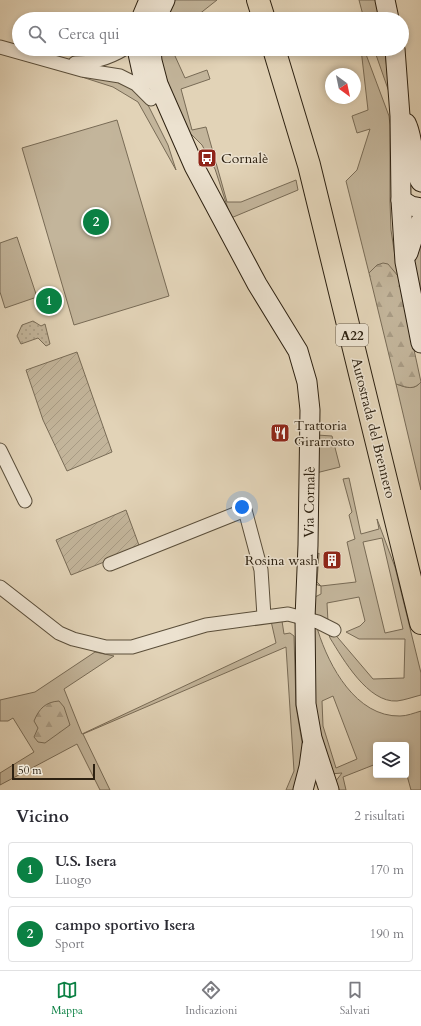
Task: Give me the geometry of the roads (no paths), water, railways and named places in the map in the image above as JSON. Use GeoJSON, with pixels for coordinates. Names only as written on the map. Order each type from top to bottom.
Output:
{"type":"FeatureCollection","features":[{"type":"Feature","properties":{"kind":"highway"},"geometry":{"type":"LineString","coordinates":[[258,0],[262,12]]}},
{"type":"Feature","properties":{"kind":"highway"},"geometry":{"type":"LineString","coordinates":[[273,0],[277,12]]}},
{"type":"Feature","properties":{"kind":"highway","name":"Autostrada del Brennero"},"geometry":{"type":"LineString","coordinates":[[276,56],[309,165],[421,623]]}},
{"type":"Feature","properties":{"kind":"highway","name":"Autostrada del Brennero"},"geometry":{"type":"LineString","coordinates":[[290,56],[324,164],[421,562]]}},
{"type":"Feature","properties":{"kind":"street"},"geometry":{"type":"LineString","coordinates":[[145,12],[149,0]]}},
{"type":"Feature","properties":{"kind":"street"},"geometry":{"type":"LineString","coordinates":[[159,12],[165,0]]}},
{"type":"Feature","properties":{"kind":"street"},"geometry":{"type":"LineString","coordinates":[[0,47],[12,51]]}},
{"type":"Feature","properties":{"kind":"street"},"geometry":{"type":"LineString","coordinates":[[30,56],[82,70],[116,75],[129,79],[151,99]]}},
{"type":"Feature","properties":{"kind":"street"},"geometry":{"type":"LineString","coordinates":[[107,58],[111,56]]}},
{"type":"Feature","properties":{"kind":"street"},"geometry":{"type":"LineString","coordinates":[[50,62],[81,63],[107,58],[133,58],[137,56]]}},
{"type":"Feature","properties":{"kind":"street"},"geometry":{"type":"LineString","coordinates":[[116,75],[131,69],[141,56]]}},
{"type":"Feature","properties":{"kind":"street"},"geometry":{"type":"LineString","coordinates":[[144,56],[143,78],[151,99],[194,166]]}},
{"type":"Feature","properties":{"kind":"street"},"geometry":{"type":"LineString","coordinates":[[146,56],[194,166]]}},
{"type":"Feature","properties":{"kind":"street"},"geometry":{"type":"LineString","coordinates":[[396,56],[400,116],[401,200],[405,262],[421,343]]}},
{"type":"Feature","properties":{"kind":"street"},"geometry":{"type":"LineString","coordinates":[[400,116],[411,135],[417,172],[421,182]]}},
{"type":"Feature","properties":{"kind":"street","name":"Via Cornalè"},"geometry":{"type":"LineString","coordinates":[[194,166],[257,284],[298,351],[307,382],[310,410],[308,545],[305,618],[306,704],[312,738]]}},
{"type":"Feature","properties":{"kind":"street"},"geometry":{"type":"LineString","coordinates":[[401,200],[411,206],[421,208]]}},
{"type":"Feature","properties":{"kind":"street"},"geometry":{"type":"LineString","coordinates":[[405,262],[415,231],[421,221]]}},
{"type":"Feature","properties":{"kind":"street"},"geometry":{"type":"LineString","coordinates":[[0,450],[25,501]]}},
{"type":"Feature","properties":{"kind":"street"},"geometry":{"type":"LineString","coordinates":[[110,564],[245,510],[261,570],[264,616]]}},
{"type":"Feature","properties":{"kind":"street"},"geometry":{"type":"LineString","coordinates":[[0,587],[59,633],[73,639],[106,647],[132,646],[206,625],[264,616],[288,614],[305,618],[334,630]]}},
{"type":"Feature","properties":{"kind":"street"},"geometry":{"type":"LineString","coordinates":[[303,790],[309,767],[312,738]]}},
{"type":"Feature","properties":{"kind":"street"},"geometry":{"type":"LineString","coordinates":[[312,738],[329,790]]}},
{"type":"Feature","properties":{"kind":"place","name":"Cornalè"},"geometry":{"type":"Point","coordinates":[207,158]}},
{"type":"Feature","properties":{"kind":"place","name":"campo sportivo Isera"},"geometry":{"type":"Point","coordinates":[96,222]}},
{"type":"Feature","properties":{"kind":"place","name":"U.S. Isera"},"geometry":{"type":"Point","coordinates":[49,301]}},
{"type":"Feature","properties":{"kind":"place","name":"Trattoria Girarrosto"},"geometry":{"type":"Point","coordinates":[280,433]}},
{"type":"Feature","properties":{"kind":"place","name":"Rosina wash"},"geometry":{"type":"Point","coordinates":[332,560]}}]}
